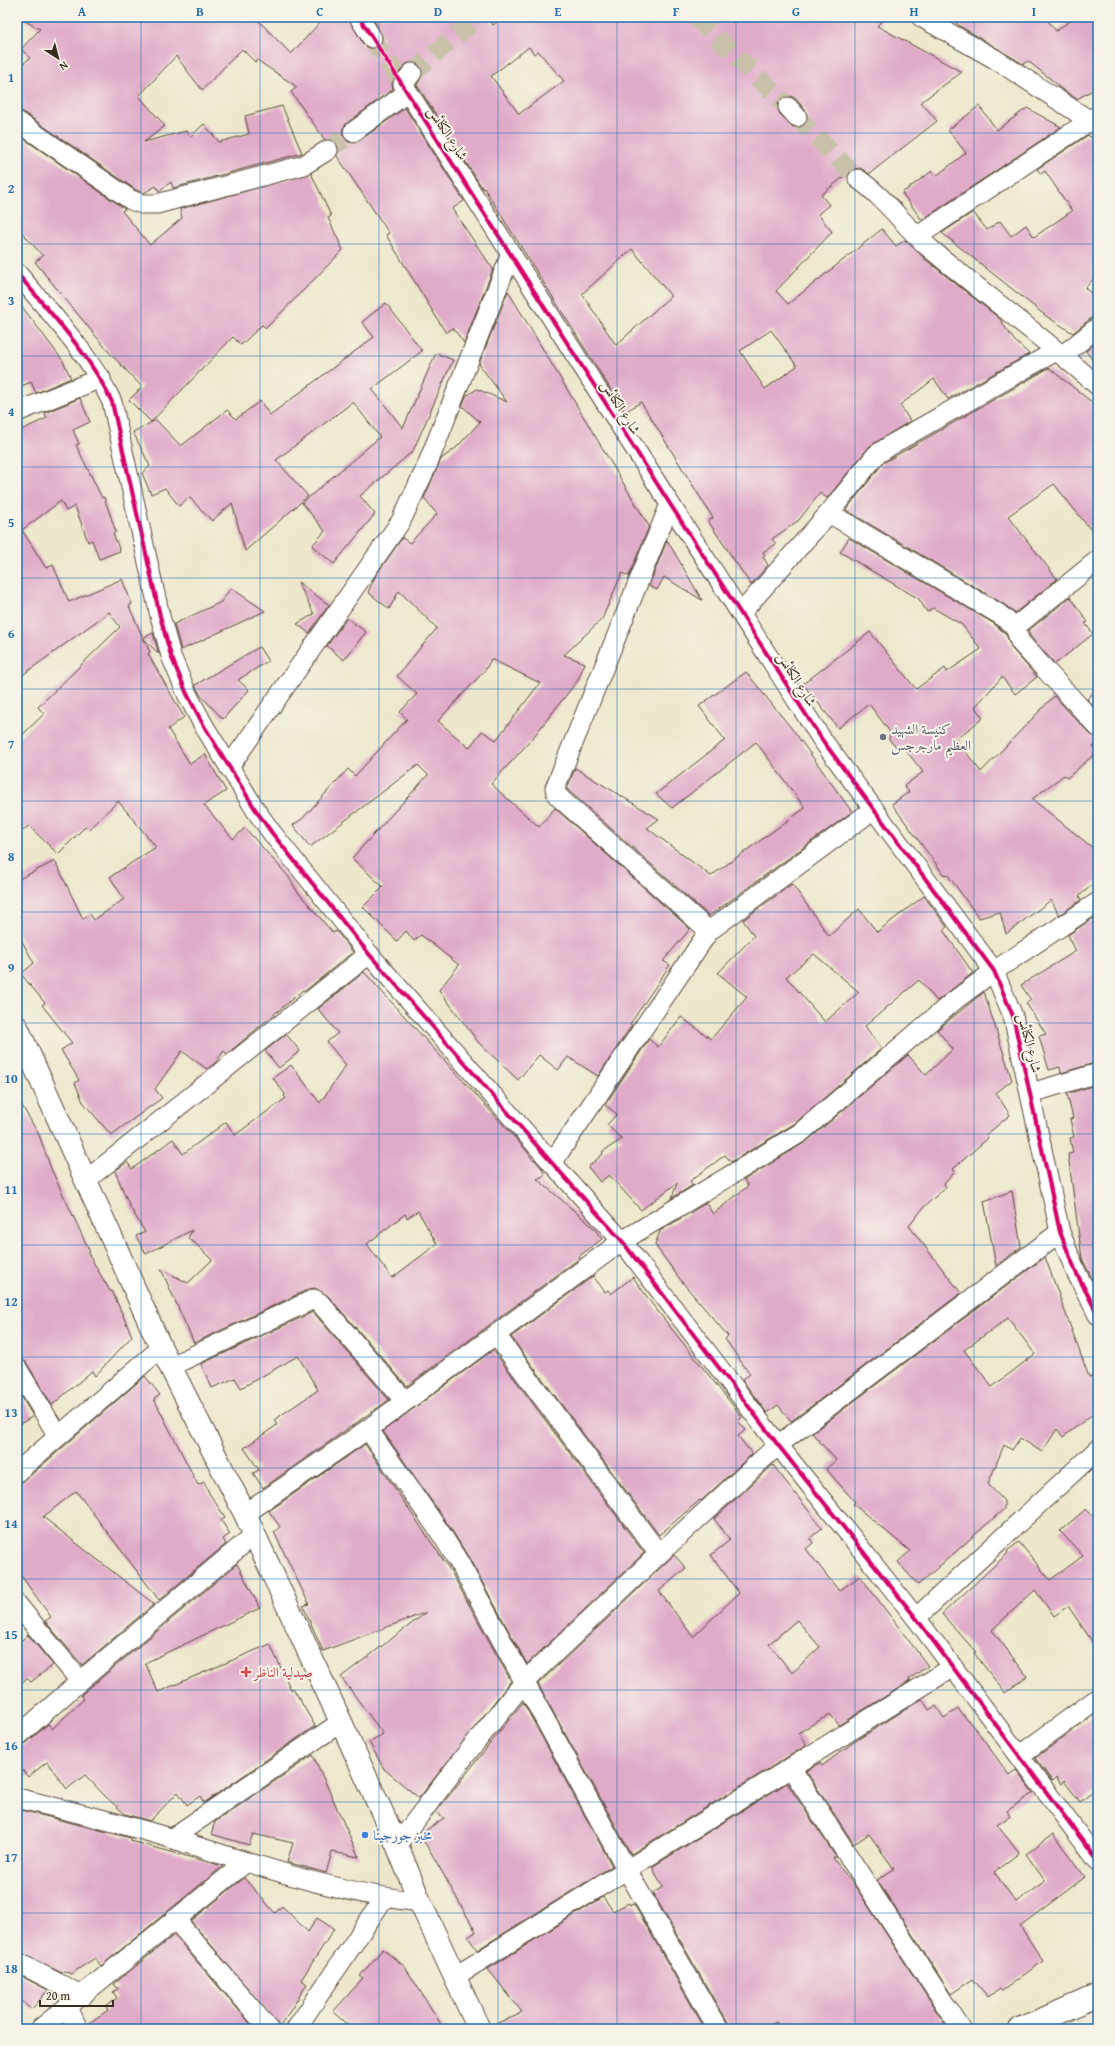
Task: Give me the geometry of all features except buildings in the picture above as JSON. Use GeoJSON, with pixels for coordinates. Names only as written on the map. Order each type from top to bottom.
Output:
{"type":"FeatureCollection","features":[{"type":"Feature","properties":{"kind":"street"},"geometry":{"type":"LineString","coordinates":[[359,17],[372,38]]}},
{"type":"Feature","properties":{"kind":"street"},"geometry":{"type":"LineString","coordinates":[[918,236],[1095,120],[924,18]]}},
{"type":"Feature","properties":{"kind":"street","name":"شارع الكنائس"},"geometry":{"type":"LineString","coordinates":[[353,132],[408,83],[512,254],[670,504],[742,613],[823,741],[994,971],[1013,1016],[1031,1093],[1060,1232],[1074,1266],[1098,1315]]}},
{"type":"Feature","properties":{"kind":"street"},"geometry":{"type":"LineString","coordinates":[[17,121],[122,194],[142,204],[157,204],[304,166],[328,150]]}},
{"type":"Feature","properties":{"kind":"street"},"geometry":{"type":"LineString","coordinates":[[858,179],[871,188],[931,250],[1060,353],[1098,386]]}},
{"type":"Feature","properties":{"kind":"street"},"geometry":{"type":"LineString","coordinates":[[229,767],[401,521],[426,468],[512,254]]}},
{"type":"Feature","properties":{"kind":"street"},"geometry":{"type":"LineString","coordinates":[[17,273],[84,353],[101,378],[112,402],[160,616],[171,656],[200,720],[272,833],[369,954],[552,1164],[622,1241],[778,1445],[916,1618],[1098,1861]]}},
{"type":"Feature","properties":{"kind":"street"},"geometry":{"type":"LineString","coordinates":[[742,613],[829,513],[876,455],[894,443],[1060,353],[1098,327]]}},
{"type":"Feature","properties":{"kind":"street"},"geometry":{"type":"LineString","coordinates":[[17,412],[101,378]]}},
{"type":"Feature","properties":{"kind":"street"},"geometry":{"type":"LineString","coordinates":[[670,504],[555,788],[557,795],[563,801],[710,931]]}},
{"type":"Feature","properties":{"kind":"street"},"geometry":{"type":"LineString","coordinates":[[829,513],[998,614],[1015,627],[1020,642],[1098,727]]}},
{"type":"Feature","properties":{"kind":"street"},"geometry":{"type":"LineString","coordinates":[[1015,627],[1098,560]]}},
{"type":"Feature","properties":{"kind":"street"},"geometry":{"type":"LineString","coordinates":[[552,1164],[710,931],[874,809]]}},
{"type":"Feature","properties":{"kind":"street"},"geometry":{"type":"LineString","coordinates":[[245,1514],[368,1429],[622,1241],[800,1133],[949,1005],[994,971],[1098,902]]}},
{"type":"Feature","properties":{"kind":"street"},"geometry":{"type":"LineString","coordinates":[[85,1181],[369,954]]}},
{"type":"Feature","properties":{"kind":"street"},"geometry":{"type":"LineString","coordinates":[[17,1027],[85,1181],[166,1357],[245,1514],[341,1722],[397,1844],[420,1902],[479,2029]]}},
{"type":"Feature","properties":{"kind":"street"},"geometry":{"type":"LineString","coordinates":[[1031,1093],[1098,1073]]}},
{"type":"Feature","properties":{"kind":"street"},"geometry":{"type":"LineString","coordinates":[[397,1844],[525,1681],[659,1554],[778,1445],[1060,1232]]}},
{"type":"Feature","properties":{"kind":"street"},"geometry":{"type":"LineString","coordinates":[[17,1472],[58,1436],[166,1357],[314,1299],[320,1303],[406,1401]]}},
{"type":"Feature","properties":{"kind":"street"},"geometry":{"type":"LineString","coordinates":[[496,1335],[659,1554]]}},
{"type":"Feature","properties":{"kind":"street"},"geometry":{"type":"LineString","coordinates":[[17,1368],[58,1436]]}},
{"type":"Feature","properties":{"kind":"street"},"geometry":{"type":"LineString","coordinates":[[368,1429],[442,1535],[525,1681],[627,1870],[718,2029]]}},
{"type":"Feature","properties":{"kind":"street"},"geometry":{"type":"LineString","coordinates":[[916,1618],[1098,1449]]}},
{"type":"Feature","properties":{"kind":"street"},"geometry":{"type":"LineString","coordinates":[[17,1737],[80,1681],[254,1535]]}},
{"type":"Feature","properties":{"kind":"street"},"geometry":{"type":"LineString","coordinates":[[17,1604],[80,1681]]}},
{"type":"Feature","properties":{"kind":"street"},"geometry":{"type":"LineString","coordinates":[[454,1977],[953,1667]]}},
{"type":"Feature","properties":{"kind":"street"},"geometry":{"type":"LineString","coordinates":[[1020,1755],[1098,1698]]}},
{"type":"Feature","properties":{"kind":"street"},"geometry":{"type":"LineString","coordinates":[[172,1838],[341,1722]]}},
{"type":"Feature","properties":{"kind":"street"},"geometry":{"type":"LineString","coordinates":[[791,1768],[961,2029]]}},
{"type":"Feature","properties":{"kind":"street"},"geometry":{"type":"LineString","coordinates":[[17,1798],[172,1838],[245,1863],[384,1898],[420,1902]]}},
{"type":"Feature","properties":{"kind":"street"},"geometry":{"type":"LineString","coordinates":[[40,2029],[83,1996],[245,1863]]}},
{"type":"Feature","properties":{"kind":"street"},"geometry":{"type":"LineString","coordinates":[[296,2029],[384,1898]]}},
{"type":"Feature","properties":{"kind":"street"},"geometry":{"type":"LineString","coordinates":[[175,1920],[269,2029]]}},
{"type":"Feature","properties":{"kind":"street"},"geometry":{"type":"LineString","coordinates":[[17,1962],[83,1996]]}},
{"type":"Feature","properties":{"kind":"street"},"geometry":{"type":"LineString","coordinates":[[1020,2029],[1098,1995]]}},
{"type":"Feature","properties":{"kind":"street"},"geometry":{"type":"LineString","coordinates":[[68,2008],[78,2029]]}},
{"type":"Feature","properties":{"kind":"tunnel"},"geometry":{"type":"LineString","coordinates":[[412,73],[478,17]]}},
{"type":"Feature","properties":{"kind":"tunnel"},"geometry":{"type":"LineString","coordinates":[[696,17],[788,107]]}},
{"type":"Feature","properties":{"kind":"tunnel"},"geometry":{"type":"LineString","coordinates":[[372,38],[403,84]]}},
{"type":"Feature","properties":{"kind":"tunnel"},"geometry":{"type":"LineString","coordinates":[[797,117],[858,179]]}},
{"type":"Feature","properties":{"kind":"tunnel"},"geometry":{"type":"LineString","coordinates":[[328,150],[353,132]]}},
{"type":"Feature","properties":{"kind":"cycle path"},"geometry":{"type":"LineString","coordinates":[[359,17],[823,741],[994,971],[1013,1016],[1060,1232],[1076,1272],[1098,1315]]}},
{"type":"Feature","properties":{"kind":"cycle path"},"geometry":{"type":"LineString","coordinates":[[17,273],[81,350],[103,384],[112,402],[160,616],[171,656],[187,694],[204,726],[257,812],[272,833],[369,954],[622,1241],[778,1445],[916,1618],[1098,1861]]}},
{"type":"Feature","properties":{"kind":"place","name":"كنيسة الشهيد العظيم مارجرجس"},"geometry":{"type":"Point","coordinates":[883,737]}},
{"type":"Feature","properties":{"kind":"place","name":"صيدلية الناظر"},"geometry":{"type":"Point","coordinates":[246,1672]}},
{"type":"Feature","properties":{"kind":"place","name":"مخبز جورجينا"},"geometry":{"type":"Point","coordinates":[365,1835]}}]}
